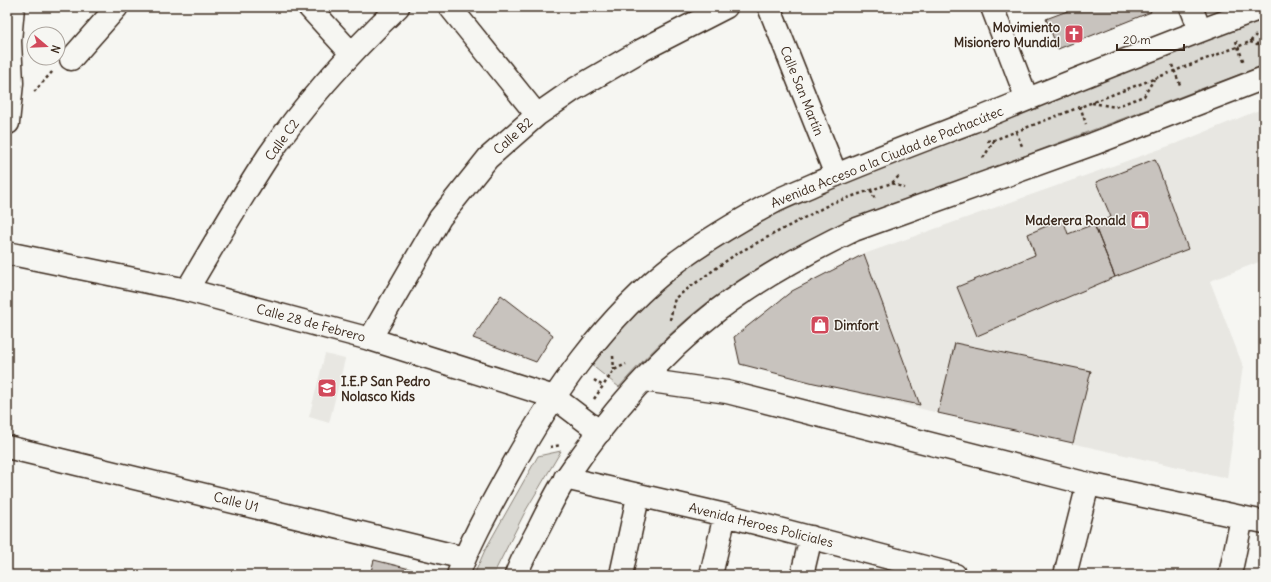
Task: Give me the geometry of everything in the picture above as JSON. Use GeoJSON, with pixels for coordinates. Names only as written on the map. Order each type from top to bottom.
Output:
{"type":"FeatureCollection","features":[{"type":"Feature","properties":{"kind":"street"},"geometry":{"type":"LineString","coordinates":[[8,123],[12,83],[10,41],[13,7]]}},
{"type":"Feature","properties":{"kind":"street"},"geometry":{"type":"LineString","coordinates":[[71,60],[117,7]]}},
{"type":"Feature","properties":{"kind":"street"},"geometry":{"type":"LineString","coordinates":[[309,7],[351,53]]}},
{"type":"Feature","properties":{"kind":"street","name":"Calle C2"},"geometry":{"type":"LineString","coordinates":[[187,290],[236,206],[270,154],[301,113],[351,53],[398,7]]}},
{"type":"Feature","properties":{"kind":"street"},"geometry":{"type":"LineString","coordinates":[[450,7],[537,115]]}},
{"type":"Feature","properties":{"kind":"street","name":"Calle B2"},"geometry":{"type":"LineString","coordinates":[[370,339],[422,248],[451,202],[488,158],[537,115],[573,90],[642,50],[726,7]]}},
{"type":"Feature","properties":{"kind":"street","name":"Calle San Martín"},"geometry":{"type":"LineString","coordinates":[[769,7],[836,175]]}},
{"type":"Feature","properties":{"kind":"street"},"geometry":{"type":"LineString","coordinates":[[992,7],[1027,99]]}},
{"type":"Feature","properties":{"kind":"street"},"geometry":{"type":"LineString","coordinates":[[1191,7],[1200,30]]}},
{"type":"Feature","properties":{"kind":"street","name":"Avenida Acceso a la Ciudad de Pachacútec"},"geometry":{"type":"LineString","coordinates":[[461,567],[523,448],[554,397],[589,348],[642,292],[678,262],[713,237],[772,203],[862,164],[1164,44],[1264,7]]}},
{"type":"Feature","properties":{"kind":"street"},"geometry":{"type":"LineString","coordinates":[[516,575],[565,478],[624,402],[690,334],[718,311],[750,288],[816,248],[854,230],[1093,144],[1258,80]]}},
{"type":"Feature","properties":{"kind":"street","name":"Calle 28 de Febrero"},"geometry":{"type":"LineString","coordinates":[[7,253],[187,290],[370,339],[554,397],[600,432]]}},
{"type":"Feature","properties":{"kind":"street"},"geometry":{"type":"LineString","coordinates":[[644,380],[727,392],[1088,484],[1264,522]]}},
{"type":"Feature","properties":{"kind":"street","name":"Calle U1"},"geometry":{"type":"LineString","coordinates":[[7,447],[461,567]]}},
{"type":"Feature","properties":{"kind":"street","name":"Avenida Heroes Policiales"},"geometry":{"type":"LineString","coordinates":[[565,478],[638,497],[725,515],[811,537],[894,567],[955,575]]}},
{"type":"Feature","properties":{"kind":"street"},"geometry":{"type":"LineString","coordinates":[[1065,575],[1088,484]]}},
{"type":"Feature","properties":{"kind":"street"},"geometry":{"type":"LineString","coordinates":[[621,575],[638,497]]}},
{"type":"Feature","properties":{"kind":"street"},"geometry":{"type":"LineString","coordinates":[[711,575],[725,515]]}},
{"type":"Feature","properties":{"kind":"street"},"geometry":{"type":"LineString","coordinates":[[1230,575],[1242,518]]}},
{"type":"Feature","properties":{"kind":"street"},"geometry":{"type":"LineString","coordinates":[[802,575],[811,537]]}},
{"type":"Feature","properties":{"kind":"path"},"geometry":{"type":"LineString","coordinates":[[1228,20],[1258,80]]}},
{"type":"Feature","properties":{"kind":"path"},"geometry":{"type":"LineString","coordinates":[[1250,42],[1257,44],[1264,42]]}},
{"type":"Feature","properties":{"kind":"path"},"geometry":{"type":"LineString","coordinates":[[1164,44],[1189,108]]}},
{"type":"Feature","properties":{"kind":"path"},"geometry":{"type":"LineString","coordinates":[[1092,103],[1115,107],[1144,96],[1154,79]]}},
{"type":"Feature","properties":{"kind":"path"},"geometry":{"type":"LineString","coordinates":[[1071,81],[1093,144]]}},
{"type":"Feature","properties":{"kind":"path"},"geometry":{"type":"LineString","coordinates":[[1006,107],[1030,167]]}},
{"type":"Feature","properties":{"kind":"path"},"geometry":{"type":"LineString","coordinates":[[978,160],[985,157],[994,140]]}},
{"type":"Feature","properties":{"kind":"path"},"geometry":{"type":"LineString","coordinates":[[862,164],[882,220]]}},
{"type":"Feature","properties":{"kind":"path"},"geometry":{"type":"LineString","coordinates":[[892,183],[907,189]]}},
{"type":"Feature","properties":{"kind":"path"},"geometry":{"type":"LineString","coordinates":[[576,366],[624,402]]}},
{"type":"Feature","properties":{"kind":"shaded area"},"geometry":{"type":"Polygon","coordinates":[[[1264,17],[1264,65],[837,227],[815,237],[753,271],[695,312],[662,342],[619,387],[590,364],[615,335],[669,281],[699,257],[775,210],[1264,17]]]}},
{"type":"Feature","properties":{"kind":"shaded area"},"geometry":{"type":"Polygon","coordinates":[[[1264,108],[1264,260],[1210,281],[1243,366],[1227,478],[938,413],[740,364],[734,337],[792,291],[864,254],[1183,141],[1264,108]]]}},
{"type":"Feature","properties":{"kind":"shaded area","name":"I.E.P San Pedro Nolasco Kids"},"geometry":{"type":"Polygon","coordinates":[[[325,354],[345,359],[329,423],[309,417],[325,354]]]}},
{"type":"Feature","properties":{"kind":"shaded area"},"geometry":{"type":"Polygon","coordinates":[[[561,451],[526,510],[493,575],[474,575],[485,550],[538,456],[561,451]]]}},
{"type":"Feature","properties":{"kind":"building","name":"Movimiento Misionero Mundial"},"geometry":{"type":"Polygon","coordinates":[[[1078,7],[1149,7],[1151,12],[1058,49],[1046,19],[1078,7]]]}},
{"type":"Feature","properties":{"kind":"building","name":"Maderera Ronald"},"geometry":{"type":"Polygon","coordinates":[[[1155,159],[1188,249],[1115,277],[1094,224],[1111,217],[1096,182],[1155,159]]]}},
{"type":"Feature","properties":{"kind":"building"},"geometry":{"type":"Polygon","coordinates":[[[1063,219],[1068,234],[1094,224],[1115,277],[977,336],[957,287],[1035,255],[1028,234],[1063,219]]]}},
{"type":"Feature","properties":{"kind":"building","name":"Dimfort"},"geometry":{"type":"Polygon","coordinates":[[[864,254],[920,405],[814,383],[740,364],[734,337],[792,291],[864,254]]]}},
{"type":"Feature","properties":{"kind":"building"},"geometry":{"type":"Polygon","coordinates":[[[501,295],[553,335],[536,362],[473,338],[501,295]]]}},
{"type":"Feature","properties":{"kind":"building"},"geometry":{"type":"Polygon","coordinates":[[[955,343],[1091,371],[1073,443],[938,413],[955,343]]]}},
{"type":"Feature","properties":{"kind":"building"},"geometry":{"type":"Polygon","coordinates":[[[374,560],[414,570],[417,575],[370,575],[374,560]]]}},
{"type":"Feature","properties":{"kind":"place","name":"Movimiento Misionero Mundial"},"geometry":{"type":"Point","coordinates":[1074,34]}},
{"type":"Feature","properties":{"kind":"place","name":"Maderera Ronald"},"geometry":{"type":"Point","coordinates":[1140,220]}},
{"type":"Feature","properties":{"kind":"place","name":"Dimfort"},"geometry":{"type":"Point","coordinates":[820,325]}},
{"type":"Feature","properties":{"kind":"place","name":"I.E.P San Pedro Nolasco Kids"},"geometry":{"type":"Point","coordinates":[327,388]}}]}
